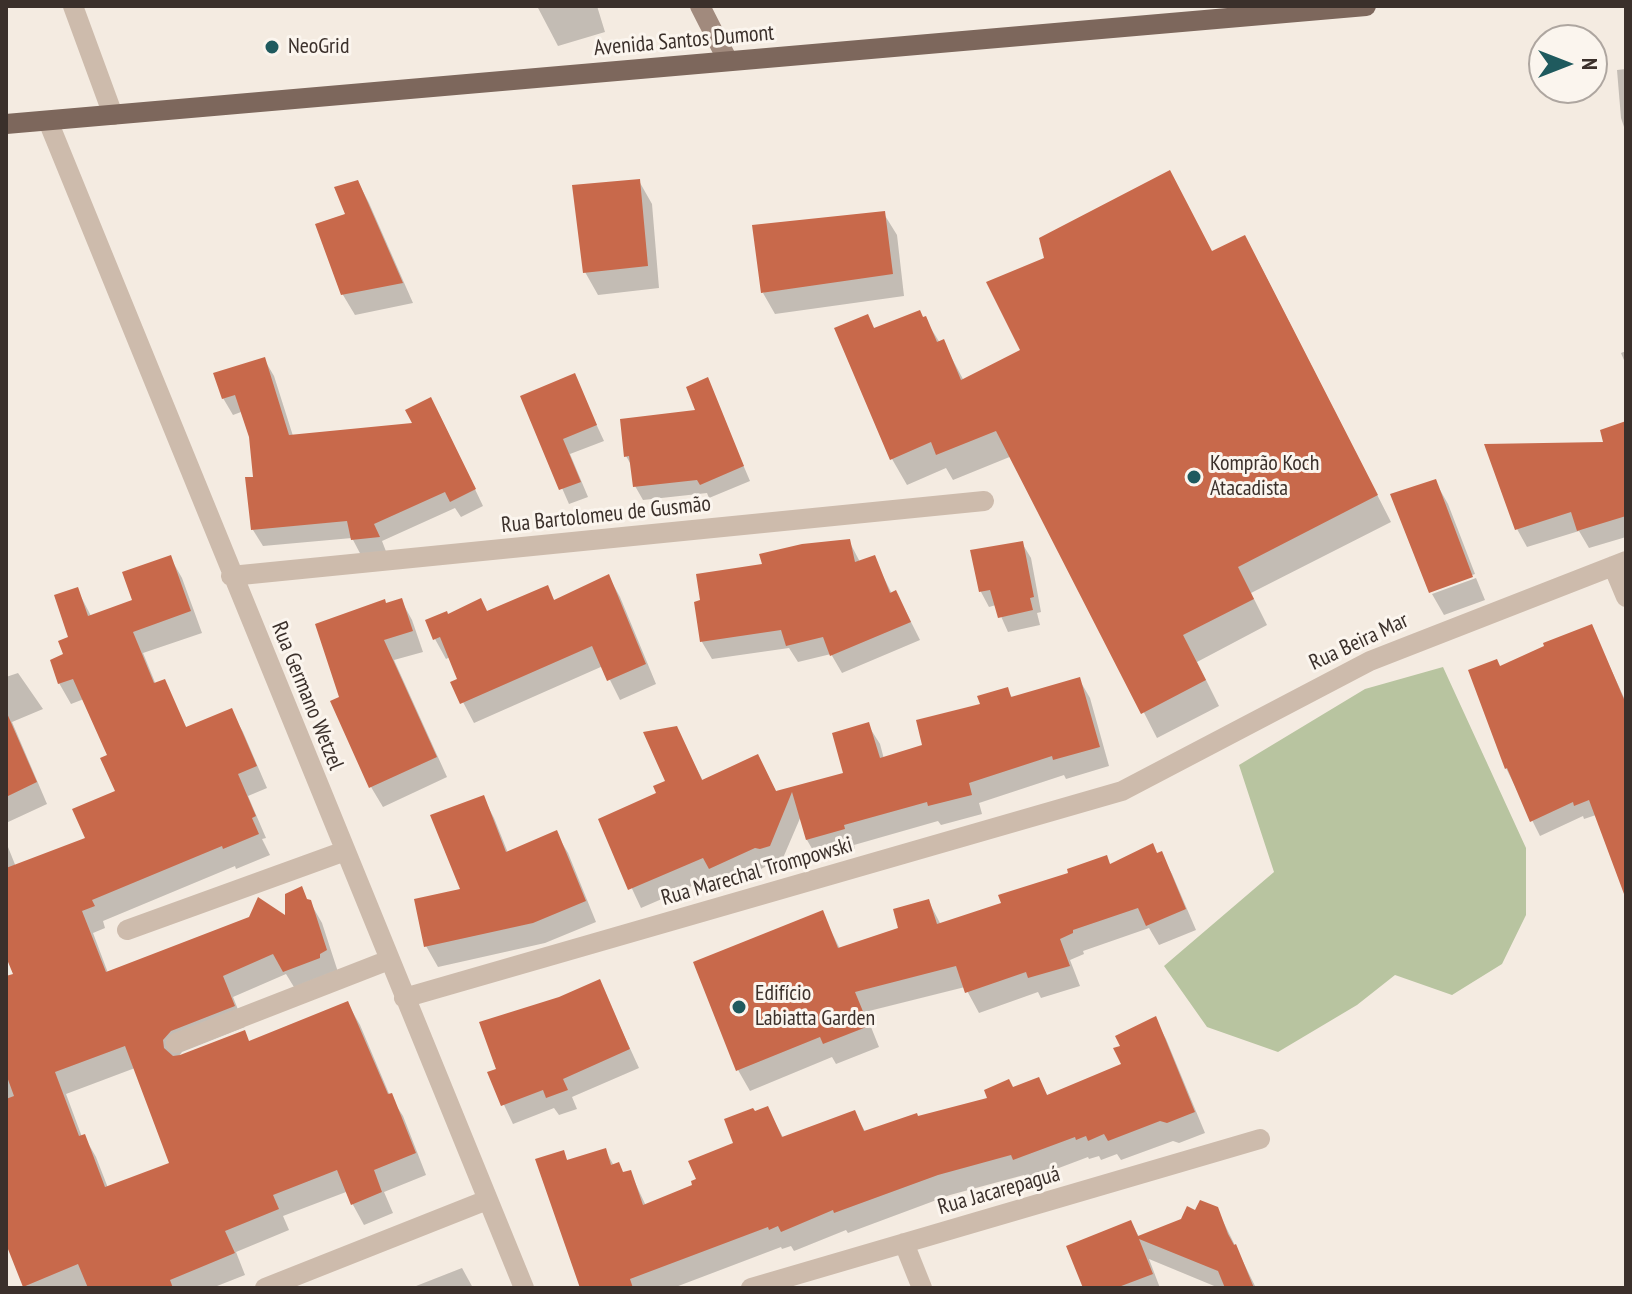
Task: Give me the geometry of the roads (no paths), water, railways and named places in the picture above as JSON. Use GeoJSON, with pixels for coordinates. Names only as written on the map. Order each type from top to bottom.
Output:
{"type":"FeatureCollection","features":[{"type":"Feature","properties":{"kind":"main road","name":"Avenida Santos Dumont"},"geometry":{"type":"LineString","coordinates":[[6,124],[1366,6]]}},
{"type":"Feature","properties":{"kind":"street"},"geometry":{"type":"LineString","coordinates":[[73,6],[113,115]]}},
{"type":"Feature","properties":{"kind":"street"},"geometry":{"type":"LineString","coordinates":[[700,6],[728,61]]}},
{"type":"Feature","properties":{"kind":"street","name":"Rua Germano Wetzel"},"geometry":{"type":"LineString","coordinates":[[48,121],[524,1288]]}},
{"type":"Feature","properties":{"kind":"street","name":"Rua Bartolomeu de Gusmão"},"geometry":{"type":"LineString","coordinates":[[231,576],[984,501]]}},
{"type":"Feature","properties":{"kind":"street"},"geometry":{"type":"LineString","coordinates":[[1620,563],[1626,597]]}},
{"type":"Feature","properties":{"kind":"street","name":"Rua Beira Mar"},"geometry":{"type":"LineString","coordinates":[[1122,791],[1370,661],[1620,563]]}},
{"type":"Feature","properties":{"kind":"street","name":"Rua Marechal Trompowski"},"geometry":{"type":"LineString","coordinates":[[404,998],[1122,791]]}},
{"type":"Feature","properties":{"kind":"street"},"geometry":{"type":"LineString","coordinates":[[127,930],[345,851]]}},
{"type":"Feature","properties":{"kind":"street"},"geometry":{"type":"LineString","coordinates":[[176,1043],[389,960]]}},
{"type":"Feature","properties":{"kind":"street","name":"Rua Jacarepaguá"},"geometry":{"type":"LineString","coordinates":[[751,1288],[1260,1139]]}},
{"type":"Feature","properties":{"kind":"street"},"geometry":{"type":"LineString","coordinates":[[265,1288],[487,1200]]}},
{"type":"Feature","properties":{"kind":"street"},"geometry":{"type":"LineString","coordinates":[[904,1243],[922,1288]]}},
{"type":"Feature","properties":{"kind":"place","name":"NeoGrid"},"geometry":{"type":"Point","coordinates":[272,47]}},
{"type":"Feature","properties":{"kind":"place","name":"Komprão Koch Atacadista"},"geometry":{"type":"Point","coordinates":[1194,477]}},
{"type":"Feature","properties":{"kind":"place","name":"Edifício Labiatta Garden"},"geometry":{"type":"Point","coordinates":[739,1007]}}]}
